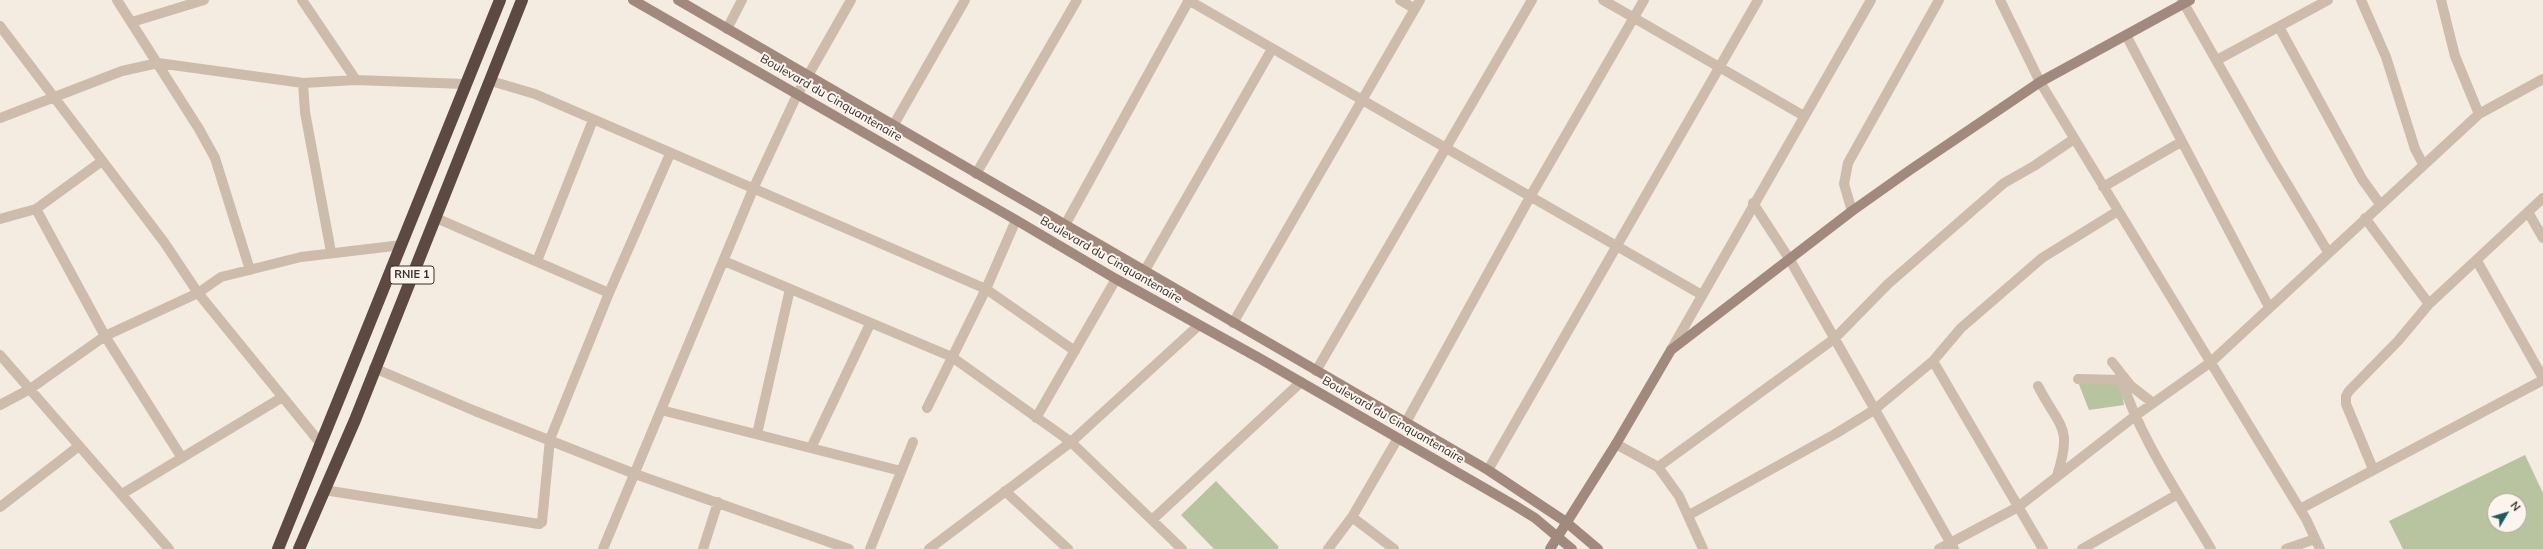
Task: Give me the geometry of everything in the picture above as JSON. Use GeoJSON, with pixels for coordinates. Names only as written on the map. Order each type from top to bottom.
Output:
{"type":"FeatureCollection","features":[{"type":"Feature","properties":{"kind":"highway","name":"RNIE 1"},"geometry":{"type":"LineString","coordinates":[[278,549],[500,0]]}},
{"type":"Feature","properties":{"kind":"highway","name":"RNIE 1"},"geometry":{"type":"LineString","coordinates":[[298,549],[324,490],[436,218],[522,0]]}},
{"type":"Feature","properties":{"kind":"main road","name":"Boulevard du Cinquantenaire"},"geometry":{"type":"LineString","coordinates":[[633,0],[1116,279],[1301,382],[1514,505],[1558,536],[1572,549]]}},
{"type":"Feature","properties":{"kind":"main road","name":"Boulevard du Cinquantenaire"},"geometry":{"type":"LineString","coordinates":[[678,0],[1405,424],[1488,470],[1566,522],[1598,549]]}},
{"type":"Feature","properties":{"kind":"main road"},"geometry":{"type":"LineString","coordinates":[[1550,549],[1616,444],[1671,350],[1852,211],[2040,82],[2127,37],[2185,1]]}},
{"type":"Feature","properties":{"kind":"street"},"geometry":{"type":"LineString","coordinates":[[117,0],[158,63],[215,158],[250,270]]}},
{"type":"Feature","properties":{"kind":"street"},"geometry":{"type":"LineString","coordinates":[[132,22],[204,0]]}},
{"type":"Feature","properties":{"kind":"street"},"geometry":{"type":"LineString","coordinates":[[302,0],[356,80]]}},
{"type":"Feature","properties":{"kind":"street"},"geometry":{"type":"LineString","coordinates":[[727,29],[742,0]]}},
{"type":"Feature","properties":{"kind":"street"},"geometry":{"type":"LineString","coordinates":[[603,549],[754,188],[797,95],[851,0]]}},
{"type":"Feature","properties":{"kind":"street"},"geometry":{"type":"LineString","coordinates":[[893,126],[964,0]]}},
{"type":"Feature","properties":{"kind":"street"},"geometry":{"type":"LineString","coordinates":[[976,174],[1077,0]]}},
{"type":"Feature","properties":{"kind":"street"},"geometry":{"type":"LineString","coordinates":[[1064,225],[1189,0],[1446,150],[1702,295]]}},
{"type":"Feature","properties":{"kind":"street"},"geometry":{"type":"LineString","coordinates":[[1233,323],[1417,4],[1400,0]]}},
{"type":"Feature","properties":{"kind":"street"},"geometry":{"type":"LineString","coordinates":[[1316,371],[1532,0]]}},
{"type":"Feature","properties":{"kind":"street"},"geometry":{"type":"LineString","coordinates":[[1603,0],[1804,116]]}},
{"type":"Feature","properties":{"kind":"street"},"geometry":{"type":"LineString","coordinates":[[1405,424],[1530,197],[1644,0]]}},
{"type":"Feature","properties":{"kind":"street"},"geometry":{"type":"LineString","coordinates":[[1488,470],[1758,0]]}},
{"type":"Feature","properties":{"kind":"street"},"geometry":{"type":"LineString","coordinates":[[1671,350],[1753,203],[1871,0]]}},
{"type":"Feature","properties":{"kind":"street"},"geometry":{"type":"LineString","coordinates":[[1852,211],[1844,184],[1848,163],[1939,0]]}},
{"type":"Feature","properties":{"kind":"street"},"geometry":{"type":"LineString","coordinates":[[2000,0],[2040,82],[2300,509],[2320,549]]}},
{"type":"Feature","properties":{"kind":"street"},"geometry":{"type":"LineString","coordinates":[[2217,60],[2328,0]]}},
{"type":"Feature","properties":{"kind":"street"},"geometry":{"type":"LineString","coordinates":[[2361,0],[2386,57],[2413,142],[2423,164]]}},
{"type":"Feature","properties":{"kind":"street"},"geometry":{"type":"LineString","coordinates":[[2441,0],[2455,56],[2479,114]]}},
{"type":"Feature","properties":{"kind":"street"},"geometry":{"type":"LineString","coordinates":[[2185,1],[2271,157],[2328,252]]}},
{"type":"Feature","properties":{"kind":"street"},"geometry":{"type":"LineString","coordinates":[[0,26],[164,242],[198,293],[281,398],[320,444]]}},
{"type":"Feature","properties":{"kind":"street"},"geometry":{"type":"LineString","coordinates":[[2279,27],[2362,179],[2380,204]]}},
{"type":"Feature","properties":{"kind":"street"},"geometry":{"type":"LineString","coordinates":[[2127,37],[2269,307]]}},
{"type":"Feature","properties":{"kind":"street"},"geometry":{"type":"LineString","coordinates":[[1144,272],[1272,49]]}},
{"type":"Feature","properties":{"kind":"street"},"geometry":{"type":"LineString","coordinates":[[0,118],[122,71],[158,63],[302,83],[356,80],[465,84]]}},
{"type":"Feature","properties":{"kind":"street"},"geometry":{"type":"LineString","coordinates":[[1939,549],[1952,546],[2018,507],[2135,416],[2211,362],[2423,164],[2479,114],[2543,79]]}},
{"type":"Feature","properties":{"kind":"street"},"geometry":{"type":"LineString","coordinates":[[491,81],[536,94],[670,154],[754,188],[986,289],[1075,351]]}},
{"type":"Feature","properties":{"kind":"street"},"geometry":{"type":"LineString","coordinates":[[302,83],[305,112],[331,252]]}},
{"type":"Feature","properties":{"kind":"street"},"geometry":{"type":"LineString","coordinates":[[536,261],[593,120]]}},
{"type":"Feature","properties":{"kind":"street"},"geometry":{"type":"LineString","coordinates":[[1658,467],[1834,339],[1888,284],[2004,183],[2034,166],[2074,139]]}},
{"type":"Feature","properties":{"kind":"street"},"geometry":{"type":"LineString","coordinates":[[2103,187],[2182,142]]}},
{"type":"Feature","properties":{"kind":"street"},"geometry":{"type":"LineString","coordinates":[[324,490],[539,524],[544,518],[550,439],[610,293],[670,154]]}},
{"type":"Feature","properties":{"kind":"street"},"geometry":{"type":"LineString","coordinates":[[0,219],[36,209],[102,161]]}},
{"type":"Feature","properties":{"kind":"street"},"geometry":{"type":"LineString","coordinates":[[2373,469],[2346,404],[2346,396],[2429,304],[2543,198]]}},
{"type":"Feature","properties":{"kind":"street"},"geometry":{"type":"LineString","coordinates":[[1753,203],[1790,260],[1952,546]]}},
{"type":"Feature","properties":{"kind":"street"},"geometry":{"type":"LineString","coordinates":[[36,209],[105,336],[182,458]]}},
{"type":"Feature","properties":{"kind":"street"},"geometry":{"type":"LineString","coordinates":[[1689,515],[1835,434],[1874,410],[1934,361],[1961,328],[2042,258],[2118,211]]}},
{"type":"Feature","properties":{"kind":"street"},"geometry":{"type":"LineString","coordinates":[[2528,212],[2543,238]]}},
{"type":"Feature","properties":{"kind":"street"},"geometry":{"type":"LineString","coordinates":[[436,218],[610,293]]}},
{"type":"Feature","properties":{"kind":"street"},"geometry":{"type":"LineString","coordinates":[[2366,218],[2429,304]]}},
{"type":"Feature","properties":{"kind":"street"},"geometry":{"type":"LineString","coordinates":[[927,408],[986,289],[1016,220]]}},
{"type":"Feature","properties":{"kind":"street"},"geometry":{"type":"LineString","coordinates":[[0,405],[30,389],[105,336],[198,293],[221,276],[331,252],[402,245]]}},
{"type":"Feature","properties":{"kind":"street"},"geometry":{"type":"LineString","coordinates":[[724,260],[870,324],[952,357],[1071,442],[1182,549]]}},
{"type":"Feature","properties":{"kind":"street"},"geometry":{"type":"LineString","coordinates":[[2300,509],[2543,379],[2476,261]]}},
{"type":"Feature","properties":{"kind":"street"},"geometry":{"type":"LineString","coordinates":[[1036,418],[1116,279]]}},
{"type":"Feature","properties":{"kind":"street"},"geometry":{"type":"LineString","coordinates":[[757,434],[790,289]]}},
{"type":"Feature","properties":{"kind":"street"},"geometry":{"type":"LineString","coordinates":[[811,448],[870,324]]}},
{"type":"Feature","properties":{"kind":"street"},"geometry":{"type":"LineString","coordinates":[[929,549],[1071,442],[1198,326]]}},
{"type":"Feature","properties":{"kind":"street"},"geometry":{"type":"LineString","coordinates":[[0,355],[169,549]]}},
{"type":"Feature","properties":{"kind":"street"},"geometry":{"type":"LineString","coordinates":[[1934,361],[2043,549]]}},
{"type":"Feature","properties":{"kind":"street"},"geometry":{"type":"LineString","coordinates":[[2112,362],[2120,377],[2135,416],[2178,494],[2211,549]]}},
{"type":"Feature","properties":{"kind":"street"},"geometry":{"type":"LineString","coordinates":[[374,368],[475,411],[550,439],[635,474],[849,549]]}},
{"type":"Feature","properties":{"kind":"street"},"geometry":{"type":"LineString","coordinates":[[2078,380],[2120,377],[2154,403]]}},
{"type":"Feature","properties":{"kind":"street"},"geometry":{"type":"LineString","coordinates":[[1152,520],[1301,382]]}},
{"type":"Feature","properties":{"kind":"street"},"geometry":{"type":"LineString","coordinates":[[2038,386],[2066,436],[2065,451],[2057,476]]}},
{"type":"Feature","properties":{"kind":"street"},"geometry":{"type":"LineString","coordinates":[[122,494],[281,398]]}},
{"type":"Feature","properties":{"kind":"street"},"geometry":{"type":"LineString","coordinates":[[661,410],[901,471]]}},
{"type":"Feature","properties":{"kind":"street"},"geometry":{"type":"LineString","coordinates":[[1328,549],[1352,517],[1398,438]]}},
{"type":"Feature","properties":{"kind":"street"},"geometry":{"type":"LineString","coordinates":[[870,549],[913,442]]}},
{"type":"Feature","properties":{"kind":"street"},"geometry":{"type":"LineString","coordinates":[[1616,444],[1658,467],[1679,496],[1689,515],[1703,549]]}},
{"type":"Feature","properties":{"kind":"street"},"geometry":{"type":"LineString","coordinates":[[0,507],[79,446]]}},
{"type":"Feature","properties":{"kind":"street"},"geometry":{"type":"LineString","coordinates":[[1005,491],[1068,549]]}},
{"type":"Feature","properties":{"kind":"street"},"geometry":{"type":"LineString","coordinates":[[2082,549],[2178,494]]}},
{"type":"Feature","properties":{"kind":"street"},"geometry":{"type":"LineString","coordinates":[[703,549],[718,502]]}},
{"type":"Feature","properties":{"kind":"street"},"geometry":{"type":"LineString","coordinates":[[1352,517],[1394,549]]}},
{"type":"Feature","properties":{"kind":"street"},"geometry":{"type":"LineString","coordinates":[[2286,549],[2315,539]]}},
{"type":"Feature","properties":{"kind":"green space"},"geometry":{"type":"Polygon","coordinates":[[[2076,377],[2119,377],[2124,405],[2089,410],[2076,377]]]}},
{"type":"Feature","properties":{"kind":"green space"},"geometry":{"type":"Polygon","coordinates":[[[2525,455],[2543,493],[2543,549],[2403,549],[2389,521],[2525,455]]]}},
{"type":"Feature","properties":{"kind":"green space"},"geometry":{"type":"Polygon","coordinates":[[[1216,481],[1279,547],[1277,549],[1214,549],[1181,515],[1216,481]]]}}]}
